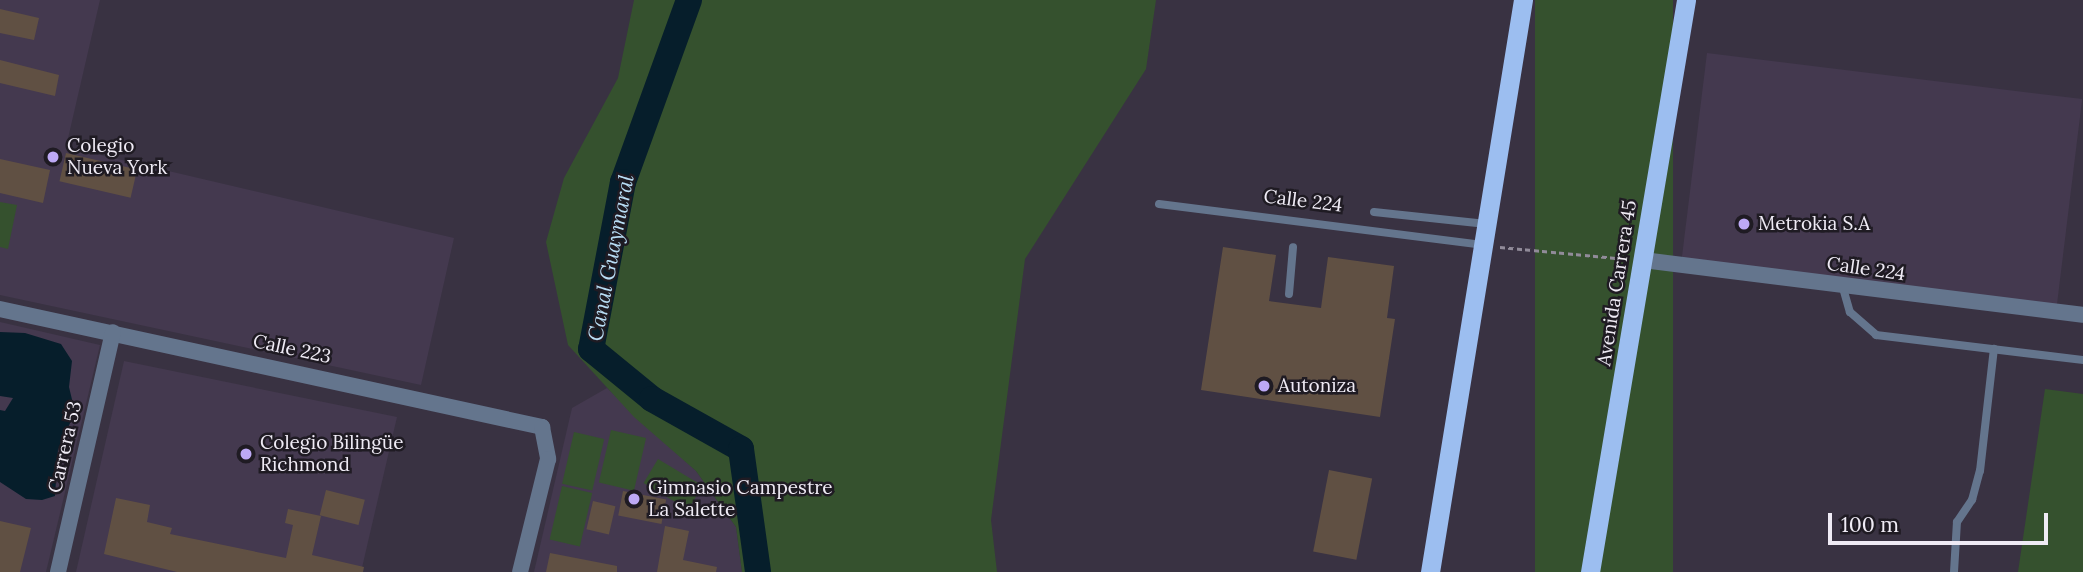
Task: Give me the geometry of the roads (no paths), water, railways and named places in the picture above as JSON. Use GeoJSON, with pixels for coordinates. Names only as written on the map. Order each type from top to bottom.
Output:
{"type":"FeatureCollection","features":[{"type":"Feature","properties":{"kind":"highway"},"geometry":{"type":"LineString","coordinates":[[1430,572],[1522,0]]}},
{"type":"Feature","properties":{"kind":"highway","name":"Avenida Carrera 45"},"geometry":{"type":"LineString","coordinates":[[1590,572],[1686,0]]}},
{"type":"Feature","properties":{"kind":"street","name":"Calle 224"},"geometry":{"type":"LineString","coordinates":[[1643,260],[1843,289],[2083,315]]}},
{"type":"Feature","properties":{"kind":"street","name":"Calle 223"},"geometry":{"type":"LineString","coordinates":[[0,309],[531,422],[542,427],[548,459],[520,572]]}},
{"type":"Feature","properties":{"kind":"street","name":"Carrera 53"},"geometry":{"type":"LineString","coordinates":[[58,572],[113,332]]}},
{"type":"Feature","properties":{"kind":"lane","name":"Calle 224"},"geometry":{"type":"LineString","coordinates":[[1159,204],[1483,245]]}},
{"type":"Feature","properties":{"kind":"lane"},"geometry":{"type":"LineString","coordinates":[[1374,212],[1486,224]]}},
{"type":"Feature","properties":{"kind":"lane"},"geometry":{"type":"LineString","coordinates":[[1289,294],[1293,247]]}},
{"type":"Feature","properties":{"kind":"lane"},"geometry":{"type":"LineString","coordinates":[[1843,289],[1850,312],[1876,335],[2083,360]]}},
{"type":"Feature","properties":{"kind":"lane"},"geometry":{"type":"LineString","coordinates":[[1954,572],[1957,522],[1972,500],[1980,471],[1994,349]]}},
{"type":"Feature","properties":{"kind":"water"},"geometry":{"type":"Polygon","coordinates":[[[0,332],[25,333],[61,344],[72,361],[69,387],[75,412],[58,450],[55,496],[42,500],[26,499],[0,482],[0,410],[5,411],[13,398],[0,396],[0,332]]]}},
{"type":"Feature","properties":{"kind":"waterway","name":"Canal Guaymaral"},"geometry":{"type":"LineString","coordinates":[[689,0],[623,182],[591,349],[652,399],[741,449],[758,572]]}},
{"type":"Feature","properties":{"kind":"place","name":"Colegio Nueva York"},"geometry":{"type":"Point","coordinates":[53,157]}},
{"type":"Feature","properties":{"kind":"place","name":"Metrokia S.A"},"geometry":{"type":"Point","coordinates":[1744,224]}},
{"type":"Feature","properties":{"kind":"place","name":"Autoniza"},"geometry":{"type":"Point","coordinates":[1264,386]}},
{"type":"Feature","properties":{"kind":"place","name":"Colegio Bilingüe Richmond"},"geometry":{"type":"Point","coordinates":[246,454]}},
{"type":"Feature","properties":{"kind":"place","name":"Gimnasio Campestre La Salette"},"geometry":{"type":"Point","coordinates":[634,499]}}]}
